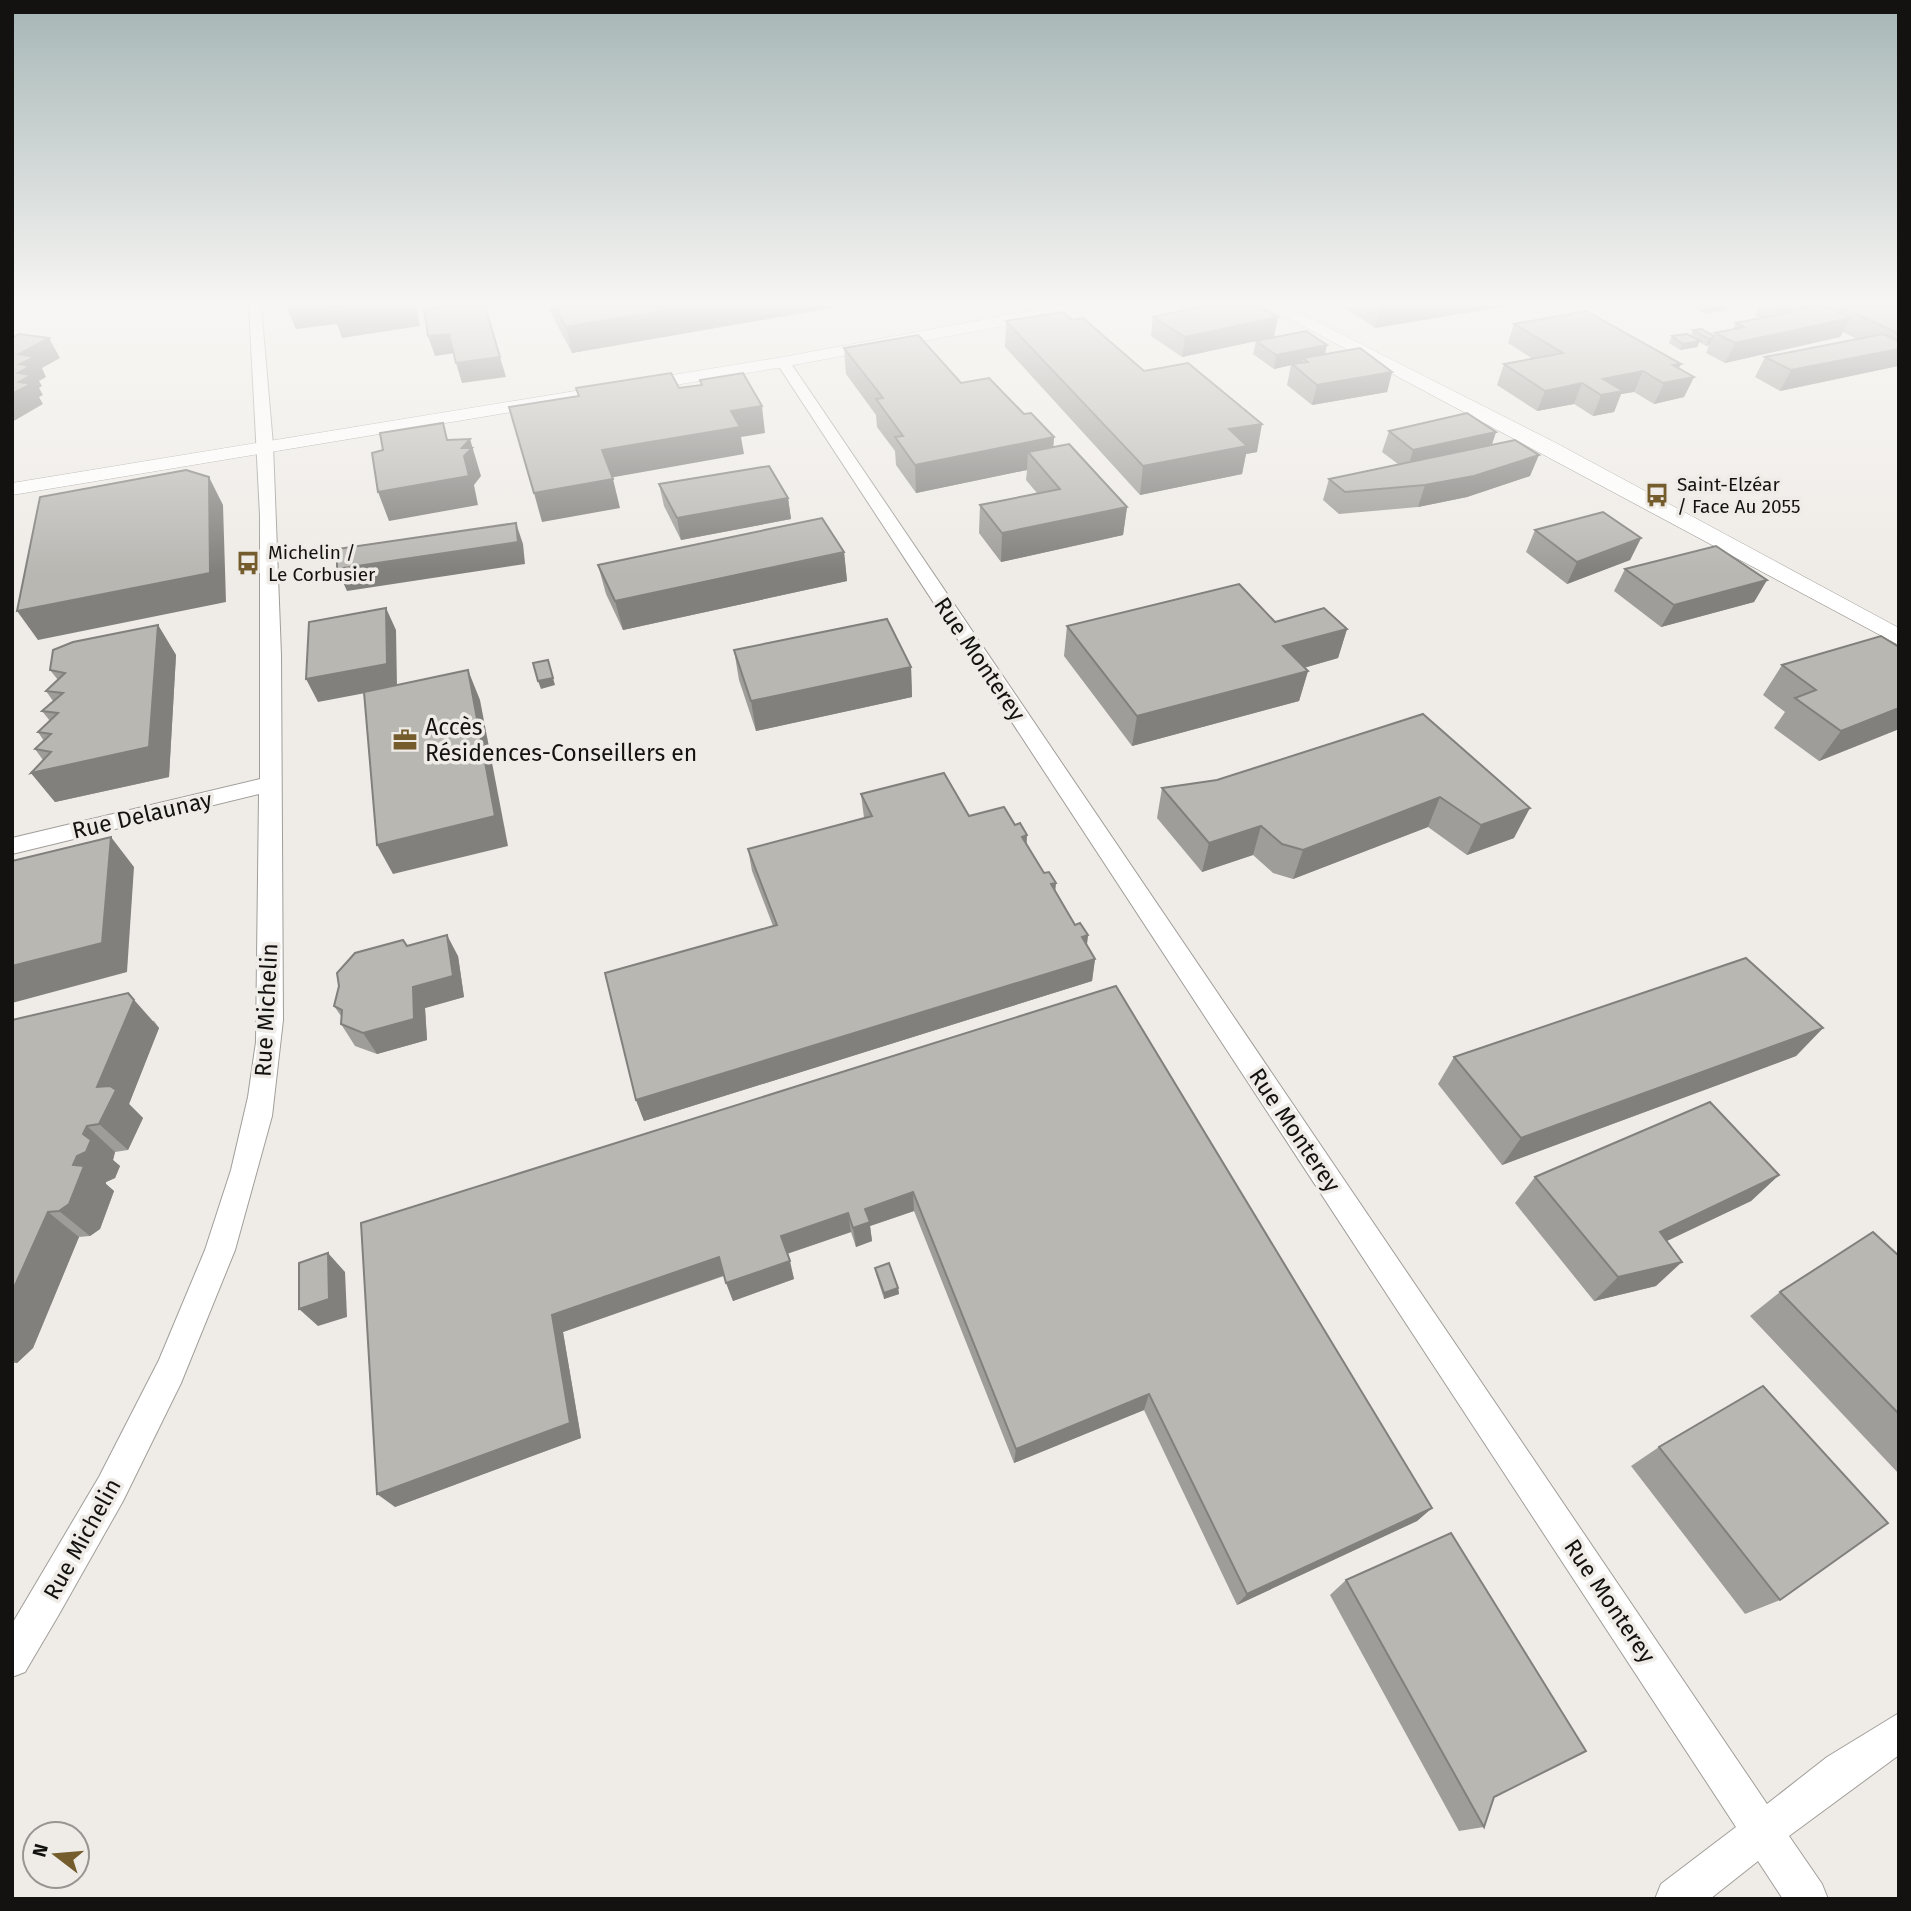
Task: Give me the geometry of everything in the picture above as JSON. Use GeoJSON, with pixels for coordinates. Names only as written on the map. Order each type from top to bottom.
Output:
{"type":"FeatureCollection","features":[{"type":"Feature","properties":{"kind":"street","name":"Rue Michelin"},"geometry":{"type":"LineString","coordinates":[[12,1659],[92,1524],[159,1394],[212,1270],[240,1186],[261,1098],[269,1041],[271,784],[267,445],[263,395]]}},
{"type":"Feature","properties":{"kind":"street"},"geometry":{"type":"LineString","coordinates":[[12,489],[577,395]]}},
{"type":"Feature","properties":{"kind":"street","name":"Rue Monterey"},"geometry":{"type":"LineString","coordinates":[[805,395],[1807,1899]]}},
{"type":"Feature","properties":{"kind":"street"},"geometry":{"type":"LineString","coordinates":[[1448,395],[1551,448],[1899,639]]}},
{"type":"Feature","properties":{"kind":"street","name":"Rue Delaunay"},"geometry":{"type":"LineString","coordinates":[[12,846],[271,784]]}},
{"type":"Feature","properties":{"kind":"street"},"geometry":{"type":"LineString","coordinates":[[1676,1899],[1842,1771],[1899,1731]]}},
{"type":"Feature","properties":{"kind":"building"},"geometry":{"type":"Polygon","coordinates":[[[756,395],[762,406],[731,411],[740,427],[602,450],[613,479],[534,493],[509,407],[579,396],[756,395]]]}},
{"type":"Feature","properties":{"kind":"building"},"geometry":{"type":"Polygon","coordinates":[[[881,395],[1006,395],[1024,414],[1031,413],[1054,437],[915,465],[895,437],[903,436],[876,399],[883,398],[881,395]]]}},
{"type":"Feature","properties":{"kind":"building"},"geometry":{"type":"Polygon","coordinates":[[[1076,395],[1227,395],[1262,424],[1229,429],[1247,446],[1143,466],[1076,395]]]}},
{"type":"Feature","properties":{"kind":"building"},"geometry":{"type":"Polygon","coordinates":[[[1467,413],[1496,432],[1413,450],[1389,431],[1467,413]]]}},
{"type":"Feature","properties":{"kind":"building"},"geometry":{"type":"Polygon","coordinates":[[[443,423],[447,440],[470,439],[462,448],[472,448],[464,456],[469,476],[378,492],[372,453],[383,450],[380,433],[443,423]]]}},
{"type":"Feature","properties":{"kind":"building"},"geometry":{"type":"Polygon","coordinates":[[[1515,440],[1539,455],[1474,476],[1425,485],[1345,492],[1329,479],[1515,440]]]}},
{"type":"Feature","properties":{"kind":"building"},"geometry":{"type":"Polygon","coordinates":[[[1069,444],[1127,507],[1002,533],[980,505],[1060,489],[1028,452],[1069,444]]]}},
{"type":"Feature","properties":{"kind":"building"},"geometry":{"type":"Polygon","coordinates":[[[769,466],[788,498],[677,518],[659,484],[769,466]]]}},
{"type":"Feature","properties":{"kind":"building"},"geometry":{"type":"Polygon","coordinates":[[[186,470],[209,477],[210,573],[17,611],[40,497],[186,470]]]}},
{"type":"Feature","properties":{"kind":"building"},"geometry":{"type":"Polygon","coordinates":[[[1603,512],[1641,538],[1577,562],[1535,530],[1603,512]]]}},
{"type":"Feature","properties":{"kind":"building"},"geometry":{"type":"Polygon","coordinates":[[[822,518],[844,552],[615,601],[598,565],[822,518]]]}},
{"type":"Feature","properties":{"kind":"building"},"geometry":{"type":"Polygon","coordinates":[[[516,523],[518,542],[337,569],[337,549],[516,523]]]}},
{"type":"Feature","properties":{"kind":"building"},"geometry":{"type":"Polygon","coordinates":[[[1716,546],[1767,580],[1674,605],[1625,569],[1716,546]]]}},
{"type":"Feature","properties":{"kind":"building"},"geometry":{"type":"Polygon","coordinates":[[[1239,584],[1275,622],[1324,608],[1347,629],[1283,646],[1308,671],[1137,716],[1067,626],[1239,584]]]}},
{"type":"Feature","properties":{"kind":"building"},"geometry":{"type":"Polygon","coordinates":[[[386,608],[387,664],[306,679],[309,622],[386,608]]]}},
{"type":"Feature","properties":{"kind":"building"},"geometry":{"type":"Polygon","coordinates":[[[887,619],[911,667],[751,701],[734,650],[887,619]]]}},
{"type":"Feature","properties":{"kind":"building"},"geometry":{"type":"Polygon","coordinates":[[[158,625],[149,747],[31,773],[51,752],[35,749],[51,734],[38,732],[58,713],[42,711],[63,693],[46,691],[65,673],[50,670],[53,650],[73,642],[158,625]]]}},
{"type":"Feature","properties":{"kind":"building"},"geometry":{"type":"Polygon","coordinates":[[[1881,636],[1899,647],[1899,708],[1841,731],[1795,698],[1816,690],[1782,665],[1881,636]]]}},
{"type":"Feature","properties":{"kind":"building"},"geometry":{"type":"Polygon","coordinates":[[[548,660],[553,678],[538,681],[533,663],[548,660]]]}},
{"type":"Feature","properties":{"kind":"building"},"geometry":{"type":"Polygon","coordinates":[[[468,670],[495,816],[377,845],[364,692],[468,670]]]}},
{"type":"Feature","properties":{"kind":"building"},"geometry":{"type":"Polygon","coordinates":[[[1423,714],[1530,808],[1481,825],[1440,797],[1303,850],[1282,844],[1261,826],[1209,843],[1162,788],[1217,780],[1423,714]]]}},
{"type":"Feature","properties":{"kind":"building"},"geometry":{"type":"Polygon","coordinates":[[[944,773],[969,816],[1004,807],[1015,825],[1020,823],[1027,835],[1022,837],[1044,873],[1049,872],[1056,883],[1051,884],[1075,925],[1080,923],[1088,935],[1082,937],[1095,959],[636,1100],[605,973],[777,925],[748,849],[872,816],[861,794],[944,773]]]}},
{"type":"Feature","properties":{"kind":"building"},"geometry":{"type":"Polygon","coordinates":[[[111,837],[102,943],[12,966],[12,861],[111,837]]]}},
{"type":"Feature","properties":{"kind":"building"},"geometry":{"type":"Polygon","coordinates":[[[447,935],[453,976],[413,987],[414,1019],[363,1033],[341,1024],[342,1010],[334,1006],[339,986],[337,973],[355,953],[403,940],[407,946],[447,935]]]}},
{"type":"Feature","properties":{"kind":"building"},"geometry":{"type":"Polygon","coordinates":[[[1746,958],[1823,1028],[1521,1138],[1454,1057],[1746,958]]]}},
{"type":"Feature","properties":{"kind":"building"},"geometry":{"type":"Polygon","coordinates":[[[1116,986],[1432,1508],[1247,1594],[1149,1394],[1016,1449],[913,1192],[865,1209],[870,1222],[853,1228],[848,1213],[781,1236],[790,1261],[726,1283],[719,1257],[552,1315],[570,1423],[377,1494],[361,1223],[1116,986]]]}},
{"type":"Feature","properties":{"kind":"building"},"geometry":{"type":"Polygon","coordinates":[[[128,993],[134,1000],[97,1087],[110,1086],[116,1090],[99,1124],[87,1126],[83,1134],[91,1140],[86,1152],[77,1156],[73,1165],[84,1166],[69,1204],[59,1211],[48,1212],[12,1292],[12,1020],[128,993]]]}},
{"type":"Feature","properties":{"kind":"building"},"geometry":{"type":"Polygon","coordinates":[[[1710,1102],[1779,1175],[1660,1232],[1682,1262],[1618,1277],[1535,1177],[1710,1102]]]}},
{"type":"Feature","properties":{"kind":"building"},"geometry":{"type":"Polygon","coordinates":[[[1873,1232],[1899,1256],[1899,1414],[1780,1292],[1873,1232]]]}},
{"type":"Feature","properties":{"kind":"building"},"geometry":{"type":"Polygon","coordinates":[[[328,1253],[329,1299],[299,1309],[299,1263],[328,1253]]]}},
{"type":"Feature","properties":{"kind":"building"},"geometry":{"type":"Polygon","coordinates":[[[889,1263],[898,1288],[884,1293],[875,1268],[889,1263]]]}},
{"type":"Feature","properties":{"kind":"building"},"geometry":{"type":"Polygon","coordinates":[[[1763,1386],[1888,1523],[1780,1600],[1659,1447],[1763,1386]]]}},
{"type":"Feature","properties":{"kind":"building"},"geometry":{"type":"Polygon","coordinates":[[[1451,1533],[1586,1751],[1494,1797],[1484,1827],[1346,1580],[1451,1533]]]}},
{"type":"Feature","properties":{"kind":"place","name":"Saint-Elzéar / Face Au 2055"},"geometry":{"type":"Point","coordinates":[1657,495]}},
{"type":"Feature","properties":{"kind":"place","name":"Michelin / Le Corbusier"},"geometry":{"type":"Point","coordinates":[248,563]}},
{"type":"Feature","properties":{"kind":"place","name":"Accès Résidences-Conseillers en"},"geometry":{"type":"Point","coordinates":[405,740]}}]}
